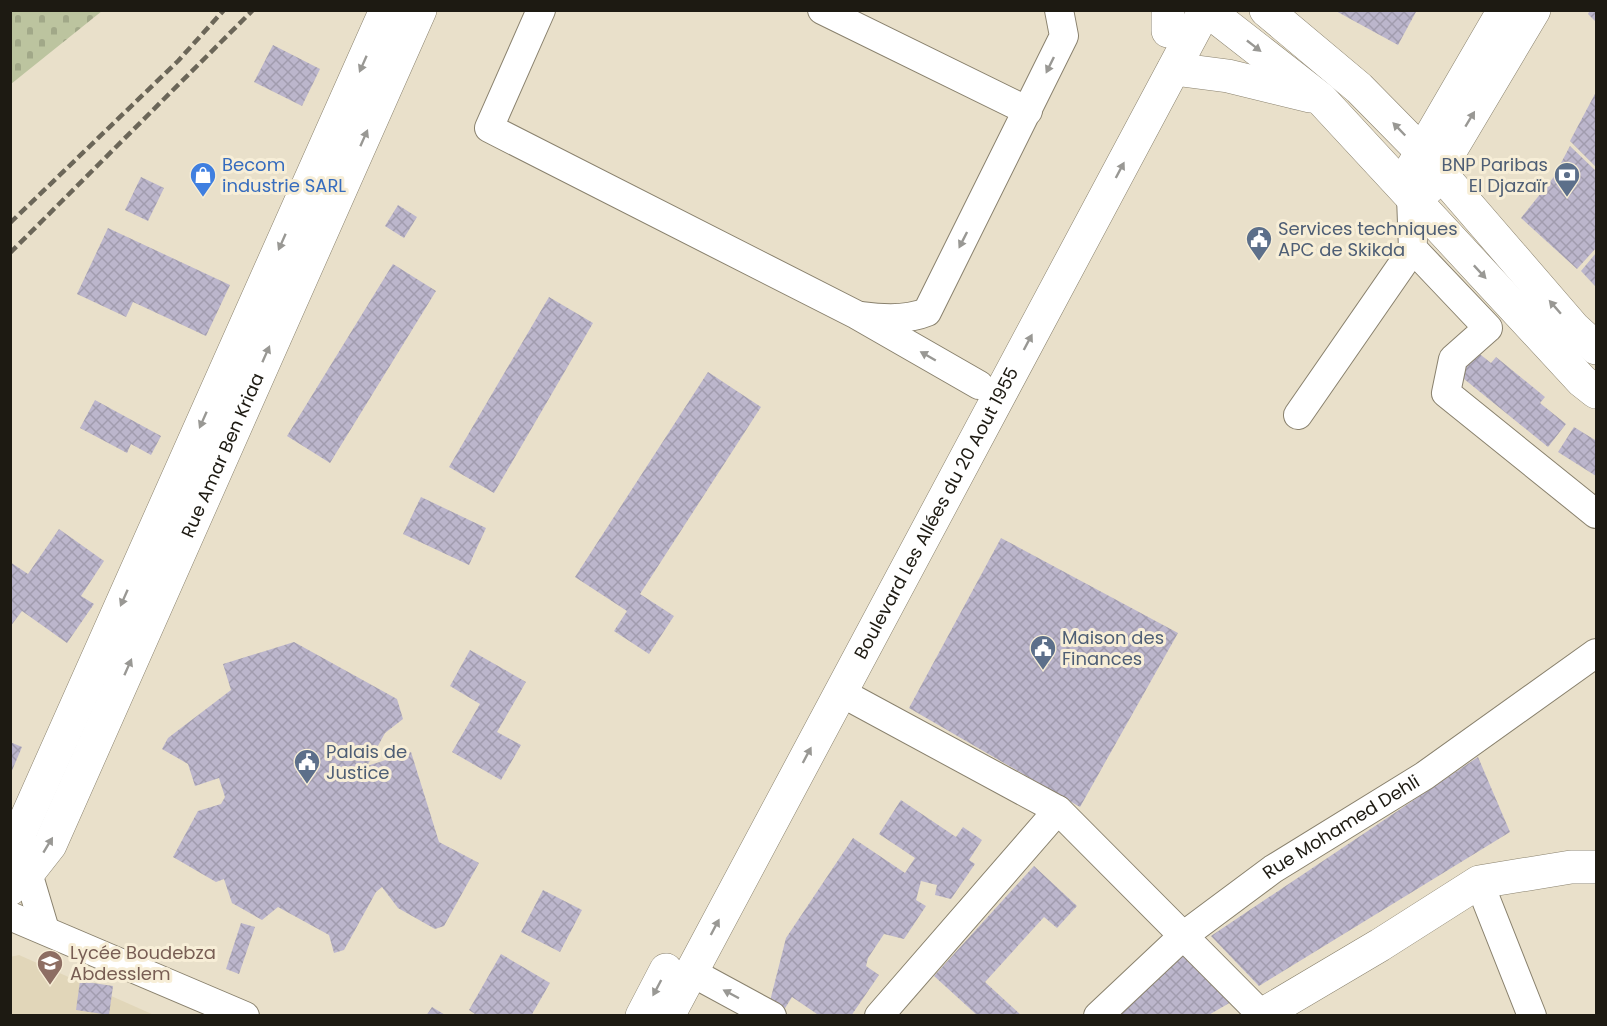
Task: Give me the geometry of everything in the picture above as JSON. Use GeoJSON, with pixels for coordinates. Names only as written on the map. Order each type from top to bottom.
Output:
{"type":"FeatureCollection","features":[{"type":"Feature","properties":{"kind":"main road","name":"Rue Amar Ben Kriaa"},"geometry":{"type":"LineString","coordinates":[[16,872],[386,10]]}},
{"type":"Feature","properties":{"kind":"main road","name":"Rue Amar Ben Kriaa"},"geometry":{"type":"LineString","coordinates":[[16,872],[50,845],[420,10]]}},
{"type":"Feature","properties":{"kind":"main road","name":"Boulevard Les Allées du 20 Aout 1955"},"geometry":{"type":"LineString","coordinates":[[668,1016],[1206,10]]}},
{"type":"Feature","properties":{"kind":"main road"},"geometry":{"type":"LineString","coordinates":[[1206,10],[1321,99],[1582,381],[1596,392]]}},
{"type":"Feature","properties":{"kind":"main road"},"geometry":{"type":"LineString","coordinates":[[1266,10],[1359,88]]}},
{"type":"Feature","properties":{"kind":"main road"},"geometry":{"type":"LineString","coordinates":[[1296,10],[1359,88],[1430,161],[1574,328],[1596,348]]}},
{"type":"Feature","properties":{"kind":"main road"},"geometry":{"type":"LineString","coordinates":[[1410,196],[1430,161],[1504,10]]}},
{"type":"Feature","properties":{"kind":"main road"},"geometry":{"type":"LineString","coordinates":[[1430,161],[1534,10]]}},
{"type":"Feature","properties":{"kind":"main road","name":"Boulevard Les Allées du 20 Aout 1955"},"geometry":{"type":"LineString","coordinates":[[642,1016],[979,385],[1172,17]]}},
{"type":"Feature","properties":{"kind":"main road"},"geometry":{"type":"LineString","coordinates":[[1174,69],[1228,76],[1321,99]]}},
{"type":"Feature","properties":{"kind":"main road"},"geometry":{"type":"LineString","coordinates":[[1261,1015],[1380,945],[1479,882],[1571,867],[1596,867]]}},
{"type":"Feature","properties":{"kind":"street"},"geometry":{"type":"LineString","coordinates":[[541,10],[489,128],[857,315],[979,385]]}},
{"type":"Feature","properties":{"kind":"street"},"geometry":{"type":"LineString","coordinates":[[822,10],[1028,111]]}},
{"type":"Feature","properties":{"kind":"street"},"geometry":{"type":"LineString","coordinates":[[857,315],[895,318],[918,316],[927,312],[1064,36],[1059,10]]}},
{"type":"Feature","properties":{"kind":"street"},"geometry":{"type":"LineString","coordinates":[[1298,415],[1413,249],[1410,196]]}},
{"type":"Feature","properties":{"kind":"street"},"geometry":{"type":"LineString","coordinates":[[1413,249],[1488,328],[1453,359],[1446,393],[1596,514]]}},
{"type":"Feature","properties":{"kind":"street","name":"Rue Mohamed Dehli"},"geometry":{"type":"LineString","coordinates":[[1098,1016],[1183,936],[1273,869],[1424,776],[1596,653]]}},
{"type":"Feature","properties":{"kind":"street"},"geometry":{"type":"LineString","coordinates":[[840,693],[1058,810],[1261,1015]]}},
{"type":"Feature","properties":{"kind":"street"},"geometry":{"type":"LineString","coordinates":[[879,1016],[1058,810]]}},
{"type":"Feature","properties":{"kind":"street"},"geometry":{"type":"LineString","coordinates":[[16,872],[45,930]]}},
{"type":"Feature","properties":{"kind":"street"},"geometry":{"type":"LineString","coordinates":[[1479,882],[1532,1016]]}},
{"type":"Feature","properties":{"kind":"street"},"geometry":{"type":"LineString","coordinates":[[10,916],[245,1016]]}},
{"type":"Feature","properties":{"kind":"street"},"geometry":{"type":"LineString","coordinates":[[691,972],[772,1016]]}},
{"type":"Feature","properties":{"kind":"shaded area","name":"Lycée Boudebza Abdesslem"},"geometry":{"type":"Polygon","coordinates":[[[19,955],[154,1015],[11,1015],[10,957],[19,955]]]}},
{"type":"Feature","properties":{"kind":"green space"},"geometry":{"type":"Polygon","coordinates":[[[11,10],[102,10],[102,11],[11,84],[11,10]]]}},
{"type":"Feature","properties":{"kind":"building"},"geometry":{"type":"Polygon","coordinates":[[[1334,10],[1417,10],[1398,45],[1334,10]]]}},
{"type":"Feature","properties":{"kind":"building"},"geometry":{"type":"Polygon","coordinates":[[[1590,10],[1596,10],[1596,22],[1588,14],[1590,10]]]}},
{"type":"Feature","properties":{"kind":"building"},"geometry":{"type":"Polygon","coordinates":[[[273,45],[320,69],[302,106],[254,82],[273,45]]]}},
{"type":"Feature","properties":{"kind":"building"},"geometry":{"type":"Polygon","coordinates":[[[1596,92],[1596,167],[1570,141],[1596,92]]]}},
{"type":"Feature","properties":{"kind":"building","name":"BNP Paribas El Djazaïr"},"geometry":{"type":"Polygon","coordinates":[[[1570,146],[1596,171],[1596,248],[1577,269],[1521,218],[1553,178],[1570,146]]]}},
{"type":"Feature","properties":{"kind":"building"},"geometry":{"type":"Polygon","coordinates":[[[141,177],[164,188],[148,221],[125,210],[141,177]]]}},
{"type":"Feature","properties":{"kind":"building"},"geometry":{"type":"Polygon","coordinates":[[[398,205],[417,217],[404,238],[385,226],[398,205]]]}},
{"type":"Feature","properties":{"kind":"building"},"geometry":{"type":"Polygon","coordinates":[[[108,228],[230,285],[206,336],[133,302],[126,317],[77,294],[108,228]]]}},
{"type":"Feature","properties":{"kind":"building"},"geometry":{"type":"Polygon","coordinates":[[[1596,253],[1596,287],[1581,271],[1596,253]]]}},
{"type":"Feature","properties":{"kind":"building"},"geometry":{"type":"Polygon","coordinates":[[[393,264],[436,291],[330,463],[287,436],[393,264]]]}},
{"type":"Feature","properties":{"kind":"building"},"geometry":{"type":"Polygon","coordinates":[[[549,297],[593,323],[494,493],[449,467],[549,297]]]}},
{"type":"Feature","properties":{"kind":"building"},"geometry":{"type":"Polygon","coordinates":[[[1472,348],[1491,363],[1496,357],[1545,397],[1540,403],[1566,424],[1548,447],[1453,370],[1472,348]]]}},
{"type":"Feature","properties":{"kind":"building"},"geometry":{"type":"Polygon","coordinates":[[[708,372],[761,407],[640,594],[674,616],[649,654],[614,631],[627,611],[575,577],[708,372]]]}},
{"type":"Feature","properties":{"kind":"building"},"geometry":{"type":"Polygon","coordinates":[[[95,400],[161,436],[151,455],[131,444],[127,453],[80,428],[95,400]]]}},
{"type":"Feature","properties":{"kind":"building"},"geometry":{"type":"Polygon","coordinates":[[[1574,427],[1595,440],[1596,438],[1596,476],[1558,452],[1574,427]]]}},
{"type":"Feature","properties":{"kind":"building"},"geometry":{"type":"Polygon","coordinates":[[[421,497],[486,528],[469,565],[403,534],[421,497]]]}},
{"type":"Feature","properties":{"kind":"building"},"geometry":{"type":"Polygon","coordinates":[[[59,529],[104,561],[81,596],[94,604],[67,643],[22,611],[10,627],[10,562],[28,574],[59,529]]]}},
{"type":"Feature","properties":{"kind":"building","name":"Maison des Finances"},"geometry":{"type":"Polygon","coordinates":[[[1001,538],[1178,633],[1080,807],[909,708],[1001,538]]]}},
{"type":"Feature","properties":{"kind":"building"},"geometry":{"type":"Polygon","coordinates":[[[294,642],[397,699],[403,719],[385,733],[367,766],[411,752],[439,842],[479,863],[444,926],[435,929],[398,908],[382,887],[376,892],[344,950],[334,953],[329,935],[278,907],[262,920],[232,903],[224,879],[216,882],[173,857],[198,811],[221,804],[225,797],[219,778],[195,786],[188,764],[162,749],[168,738],[231,690],[223,664],[294,642]]]}},
{"type":"Feature","properties":{"kind":"building"},"geometry":{"type":"Polygon","coordinates":[[[470,650],[526,682],[497,732],[521,745],[501,780],[452,752],[480,704],[450,686],[470,650]]]}},
{"type":"Feature","properties":{"kind":"building"},"geometry":{"type":"Polygon","coordinates":[[[10,742],[22,747],[11,773],[10,773],[10,742]]]}},
{"type":"Feature","properties":{"kind":"building"},"geometry":{"type":"Polygon","coordinates":[[[1478,757],[1510,832],[1259,986],[1211,936],[1478,757]]]}},
{"type":"Feature","properties":{"kind":"building"},"geometry":{"type":"Polygon","coordinates":[[[901,800],[956,837],[963,827],[982,840],[969,860],[975,864],[951,899],[935,895],[937,885],[921,881],[916,900],[926,906],[904,939],[884,934],[868,958],[866,966],[879,975],[851,1016],[817,1014],[792,997],[782,1013],[768,1009],[786,938],[853,838],[905,873],[915,858],[879,834],[901,800]]]}},
{"type":"Feature","properties":{"kind":"building"},"geometry":{"type":"Polygon","coordinates":[[[1034,866],[1077,906],[1057,928],[1044,917],[985,982],[1022,1016],[978,1016],[934,976],[1034,866]]]}},
{"type":"Feature","properties":{"kind":"building"},"geometry":{"type":"Polygon","coordinates":[[[543,890],[582,910],[560,952],[521,932],[543,890]]]}},
{"type":"Feature","properties":{"kind":"building"},"geometry":{"type":"Polygon","coordinates":[[[241,923],[255,927],[239,974],[226,969],[241,923]]]}},
{"type":"Feature","properties":{"kind":"building"},"geometry":{"type":"Polygon","coordinates":[[[1179,947],[1231,1002],[1207,1016],[1108,1016],[1179,947]]]}},
{"type":"Feature","properties":{"kind":"building"},"geometry":{"type":"Polygon","coordinates":[[[501,954],[550,983],[531,1016],[478,1016],[469,1010],[501,954]]]}},
{"type":"Feature","properties":{"kind":"building"},"geometry":{"type":"Polygon","coordinates":[[[80,981],[113,986],[109,1015],[76,1010],[80,981]]]}},
{"type":"Feature","properties":{"kind":"building"},"geometry":{"type":"Polygon","coordinates":[[[432,1007],[447,1016],[426,1016],[432,1007]]]}},
{"type":"Feature","properties":{"kind":"railway"},"geometry":{"type":"LineString","coordinates":[[10,223],[178,61],[224,10]]}},
{"type":"Feature","properties":{"kind":"railway"},"geometry":{"type":"LineString","coordinates":[[10,253],[253,10]]}},
{"type":"Feature","properties":{"kind":"place","name":"Becom industrie SARL"},"geometry":{"type":"Point","coordinates":[203,198]}},
{"type":"Feature","properties":{"kind":"place","name":"BNP Paribas El Djazaïr"},"geometry":{"type":"Point","coordinates":[1567,198]}},
{"type":"Feature","properties":{"kind":"place","name":"Services techniques APC de Skikda"},"geometry":{"type":"Point","coordinates":[1259,262]}},
{"type":"Feature","properties":{"kind":"place","name":"Maison des Finances"},"geometry":{"type":"Point","coordinates":[1043,671]}},
{"type":"Feature","properties":{"kind":"place","name":"Palais de Justice"},"geometry":{"type":"Point","coordinates":[307,785]}},
{"type":"Feature","properties":{"kind":"place","name":"Lycée Boudebza Abdesslem"},"geometry":{"type":"Point","coordinates":[50,986]}}]}
